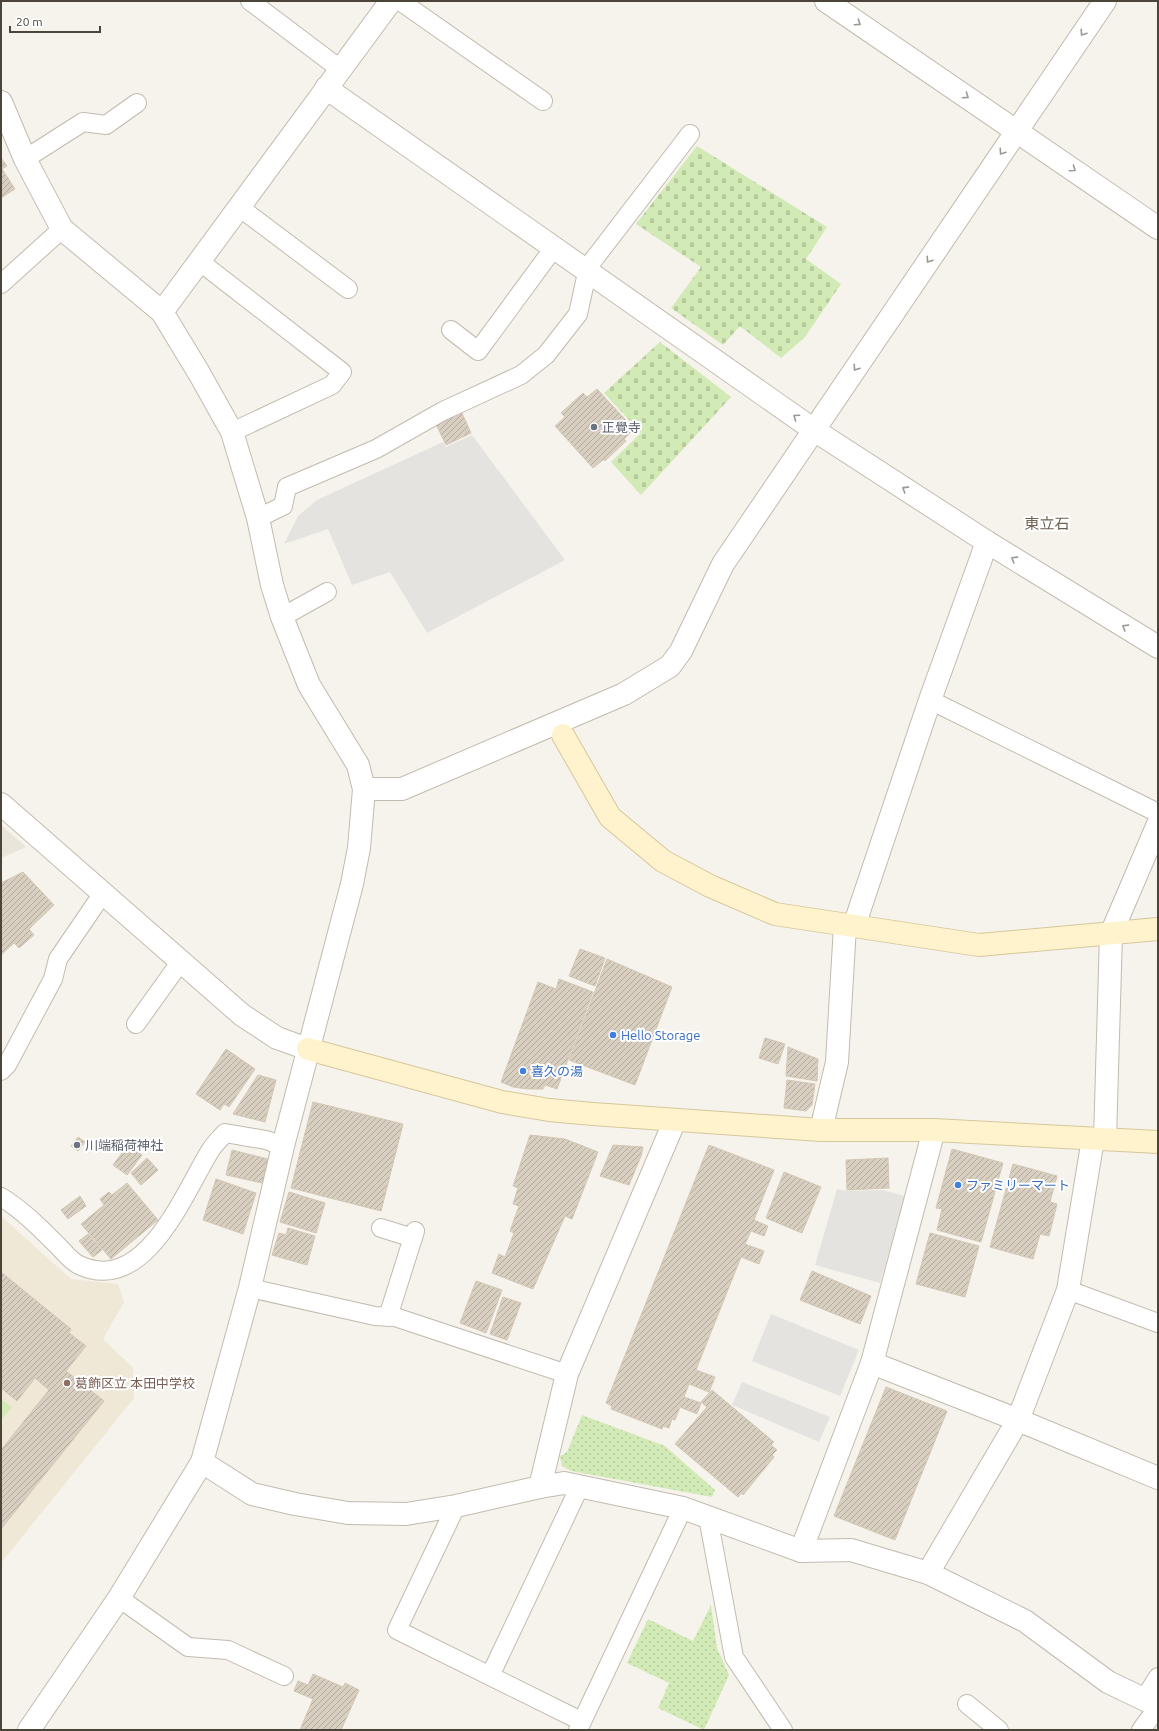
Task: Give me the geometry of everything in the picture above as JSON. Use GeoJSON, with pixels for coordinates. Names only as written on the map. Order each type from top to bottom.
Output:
{"type":"FeatureCollection","features":[{"type":"Feature","properties":{"kind":"street"},"geometry":{"type":"LineString","coordinates":[[826,1],[1158,228]]}},
{"type":"Feature","properties":{"kind":"street"},"geometry":{"type":"LineString","coordinates":[[364,789],[402,789],[560,729],[624,694],[670,666],[682,651],[723,564],[1105,1]]}},
{"type":"Feature","properties":{"kind":"street"},"geometry":{"type":"LineString","coordinates":[[162,312],[388,3]]}},
{"type":"Feature","properties":{"kind":"street"},"geometry":{"type":"LineString","coordinates":[[326,88],[587,273],[814,430],[987,542],[1158,648]]}},
{"type":"Feature","properties":{"kind":"street"},"geometry":{"type":"LineString","coordinates":[[1,102],[25,159],[62,229],[162,312],[199,373],[232,432],[258,518],[272,585],[282,617],[310,685],[358,765],[364,789],[359,848],[352,884],[283,1146],[250,1288],[202,1462],[119,1598],[29,1730]]}},
{"type":"Feature","properties":{"kind":"street"},"geometry":{"type":"LineString","coordinates":[[821,1130],[837,1062],[849,926],[987,542]]}},
{"type":"Feature","properties":{"kind":"street"},"geometry":{"type":"LineString","coordinates":[[560,729],[610,817],[663,861],[710,886],[775,914],[979,945],[1158,930]]}},
{"type":"Feature","properties":{"kind":"street"},"geometry":{"type":"LineString","coordinates":[[1,804],[258,1026],[277,1038],[308,1049],[502,1102],[586,1114],[821,1130],[934,1130],[1158,1142]]}},
{"type":"Feature","properties":{"kind":"street"},"geometry":{"type":"LineString","coordinates":[[928,1573],[1018,1420],[1068,1290],[1099,1139],[1111,934],[1158,824]]}},
{"type":"Feature","properties":{"kind":"street"},"geometry":{"type":"LineString","coordinates":[[540,1487],[567,1374],[675,1120]]}},
{"type":"Feature","properties":{"kind":"street"},"geometry":{"type":"LineString","coordinates":[[801,1551],[872,1363],[934,1130]]}},
{"type":"Feature","properties":{"kind":"street"},"geometry":{"type":"LineString","coordinates":[[872,1363],[1018,1420],[1158,1478]]}},
{"type":"Feature","properties":{"kind":"street"},"geometry":{"type":"LineString","coordinates":[[202,1462],[252,1494],[295,1504],[348,1513],[382,1515],[406,1514],[456,1506],[564,1483],[683,1508],[801,1551],[851,1550],[928,1573],[1025,1621],[1108,1682],[1153,1704]]}},
{"type":"Feature","properties":{"kind":"lane"},"geometry":{"type":"LineString","coordinates":[[250,1],[340,69]]}},
{"type":"Feature","properties":{"kind":"lane"},"geometry":{"type":"LineString","coordinates":[[388,3],[543,101]]}},
{"type":"Feature","properties":{"kind":"lane"},"geometry":{"type":"LineString","coordinates":[[25,159],[83,122],[106,125],[137,103]]}},
{"type":"Feature","properties":{"kind":"lane"},"geometry":{"type":"LineString","coordinates":[[258,518],[283,506],[287,487],[376,449],[443,411],[521,375],[546,355],[578,314],[587,273],[591,263],[690,134]]}},
{"type":"Feature","properties":{"kind":"lane"},"geometry":{"type":"LineString","coordinates":[[239,207],[348,289]]}},
{"type":"Feature","properties":{"kind":"lane"},"geometry":{"type":"LineString","coordinates":[[1,284],[62,229]]}},
{"type":"Feature","properties":{"kind":"lane"},"geometry":{"type":"LineString","coordinates":[[451,330],[478,351],[553,249]]}},
{"type":"Feature","properties":{"kind":"lane"},"geometry":{"type":"LineString","coordinates":[[199,262],[342,372],[332,386],[232,432]]}},
{"type":"Feature","properties":{"kind":"lane"},"geometry":{"type":"LineString","coordinates":[[282,617],[328,592]]}},
{"type":"Feature","properties":{"kind":"lane"},"geometry":{"type":"LineString","coordinates":[[930,700],[1158,813]]}},
{"type":"Feature","properties":{"kind":"lane"},"geometry":{"type":"LineString","coordinates":[[1,1071],[7,1065],[53,979],[58,959],[103,893]]}},
{"type":"Feature","properties":{"kind":"lane"},"geometry":{"type":"LineString","coordinates":[[136,1024],[181,961]]}},
{"type":"Feature","properties":{"kind":"lane"},"geometry":{"type":"LineString","coordinates":[[1,1197],[36,1224],[78,1264],[98,1270],[109,1270],[121,1267],[144,1252],[170,1223],[210,1150],[225,1133],[266,1140],[283,1146]]}},
{"type":"Feature","properties":{"kind":"lane"},"geometry":{"type":"LineString","coordinates":[[381,1228],[414,1234],[388,1317]]}},
{"type":"Feature","properties":{"kind":"lane"},"geometry":{"type":"LineString","coordinates":[[250,1288],[375,1316],[395,1317],[567,1374]]}},
{"type":"Feature","properties":{"kind":"lane"},"geometry":{"type":"LineString","coordinates":[[1068,1290],[1158,1323]]}},
{"type":"Feature","properties":{"kind":"lane"},"geometry":{"type":"LineString","coordinates":[[490,1676],[580,1486]]}},
{"type":"Feature","properties":{"kind":"lane"},"geometry":{"type":"LineString","coordinates":[[456,1506],[397,1630],[490,1676],[579,1726],[683,1508]]}},
{"type":"Feature","properties":{"kind":"lane"},"geometry":{"type":"LineString","coordinates":[[708,1517],[734,1657],[780,1728]]}},
{"type":"Feature","properties":{"kind":"lane"},"geometry":{"type":"LineString","coordinates":[[119,1598],[188,1647],[228,1650],[284,1676]]}},
{"type":"Feature","properties":{"kind":"lane"},"geometry":{"type":"LineString","coordinates":[[1141,1730],[1153,1704],[1158,1677]]}},
{"type":"Feature","properties":{"kind":"lane"},"geometry":{"type":"LineString","coordinates":[[967,1704],[999,1730]]}},
{"type":"Feature","properties":{"kind":"shaded area"},"geometry":{"type":"Polygon","coordinates":[[[472,435],[565,560],[427,633],[390,572],[352,585],[328,529],[284,544],[298,516],[317,500],[443,442],[446,447],[472,435]]]}},
{"type":"Feature","properties":{"kind":"shaded area"},"geometry":{"type":"Polygon","coordinates":[[[1,825],[26,847],[1,858],[1,825]]]}},
{"type":"Feature","properties":{"kind":"shaded area"},"geometry":{"type":"Polygon","coordinates":[[[837,1189],[847,1191],[882,1190],[905,1196],[880,1283],[815,1265],[837,1189]]]}},
{"type":"Feature","properties":{"kind":"shaded area","name":"葛飾区立 本田中学校"},"geometry":{"type":"Polygon","coordinates":[[[1,1216],[71,1279],[118,1284],[124,1302],[103,1339],[133,1368],[134,1398],[1,1563],[1,1216]]]}},
{"type":"Feature","properties":{"kind":"shaded area"},"geometry":{"type":"Polygon","coordinates":[[[771,1314],[859,1350],[840,1396],[752,1361],[771,1314]]]}},
{"type":"Feature","properties":{"kind":"shaded area"},"geometry":{"type":"Polygon","coordinates":[[[742,1382],[830,1417],[819,1442],[732,1405],[742,1382]]]}},
{"type":"Feature","properties":{"kind":"green space"},"geometry":{"type":"Polygon","coordinates":[[[697,146],[827,227],[806,259],[841,284],[805,337],[781,358],[740,326],[723,345],[671,308],[701,267],[636,224],[697,146]]]}},
{"type":"Feature","properties":{"kind":"green space"},"geometry":{"type":"Polygon","coordinates":[[[660,342],[731,397],[641,495],[611,462],[641,433],[604,393],[660,342]]]}},
{"type":"Feature","properties":{"kind":"green space"},"geometry":{"type":"Polygon","coordinates":[[[1,1399],[12,1407],[1,1420],[1,1399]]]}},
{"type":"Feature","properties":{"kind":"green space"},"geometry":{"type":"Polygon","coordinates":[[[582,1415],[665,1446],[715,1490],[712,1497],[571,1471],[562,1466],[560,1456],[567,1452],[582,1415]]]}},
{"type":"Feature","properties":{"kind":"green space"},"geometry":{"type":"Polygon","coordinates":[[[711,1605],[717,1648],[729,1675],[704,1730],[658,1708],[669,1683],[627,1663],[648,1619],[693,1641],[711,1605]]]}},
{"type":"Feature","properties":{"kind":"building"},"geometry":{"type":"Polygon","coordinates":[[[1,158],[7,166],[2,169],[15,189],[1,198],[1,158]]]}},
{"type":"Feature","properties":{"kind":"building"},"geometry":{"type":"Polygon","coordinates":[[[597,389],[634,429],[624,439],[626,441],[605,461],[604,459],[593,468],[555,426],[565,417],[561,413],[583,393],[587,397],[597,389]]]}},
{"type":"Feature","properties":{"kind":"building"},"geometry":{"type":"Polygon","coordinates":[[[460,409],[471,433],[446,445],[435,422],[460,409]]]}},
{"type":"Feature","properties":{"kind":"building"},"geometry":{"type":"Polygon","coordinates":[[[23,872],[54,905],[29,929],[34,935],[19,948],[14,943],[1,955],[1,883],[23,872]]]}},
{"type":"Feature","properties":{"kind":"building"},"geometry":{"type":"Polygon","coordinates":[[[580,949],[605,958],[595,986],[569,976],[580,949]]]}},
{"type":"Feature","properties":{"kind":"building"},"geometry":{"type":"Polygon","coordinates":[[[607,959],[672,987],[635,1085],[569,1060],[607,959]]]}},
{"type":"Feature","properties":{"kind":"building"},"geometry":{"type":"Polygon","coordinates":[[[559,979],[593,992],[557,1089],[545,1085],[543,1089],[528,1089],[513,1087],[501,1082],[538,982],[556,989],[559,979]]]}},
{"type":"Feature","properties":{"kind":"building"},"geometry":{"type":"Polygon","coordinates":[[[765,1038],[785,1044],[778,1064],[759,1058],[765,1038]]]}},
{"type":"Feature","properties":{"kind":"building"},"geometry":{"type":"Polygon","coordinates":[[[788,1047],[818,1059],[817,1081],[786,1076],[788,1047]]]}},
{"type":"Feature","properties":{"kind":"building"},"geometry":{"type":"Polygon","coordinates":[[[226,1049],[255,1069],[229,1107],[224,1104],[220,1110],[196,1094],[226,1049]]]}},
{"type":"Feature","properties":{"kind":"building"},"geometry":{"type":"Polygon","coordinates":[[[258,1075],[276,1080],[265,1122],[233,1114],[258,1075]]]}},
{"type":"Feature","properties":{"kind":"building"},"geometry":{"type":"Polygon","coordinates":[[[787,1080],[815,1084],[812,1105],[806,1111],[784,1108],[787,1080]]]}},
{"type":"Feature","properties":{"kind":"building"},"geometry":{"type":"Polygon","coordinates":[[[313,1102],[403,1124],[381,1211],[291,1188],[313,1102]]]}},
{"type":"Feature","properties":{"kind":"building"},"geometry":{"type":"Polygon","coordinates":[[[530,1135],[565,1139],[598,1152],[572,1219],[565,1216],[533,1289],[492,1273],[499,1254],[505,1257],[514,1233],[510,1231],[519,1206],[513,1204],[518,1188],[513,1186],[530,1135]]]}},
{"type":"Feature","properties":{"kind":"building"},"geometry":{"type":"Polygon","coordinates":[[[78,1137],[85,1142],[78,1151],[71,1146],[78,1137]]]}},
{"type":"Feature","properties":{"kind":"building"},"geometry":{"type":"Polygon","coordinates":[[[128,1145],[142,1155],[127,1175],[113,1165],[128,1145]]]}},
{"type":"Feature","properties":{"kind":"building"},"geometry":{"type":"Polygon","coordinates":[[[613,1145],[643,1147],[641,1156],[629,1185],[600,1176],[613,1145]]]}},
{"type":"Feature","properties":{"kind":"building"},"geometry":{"type":"Polygon","coordinates":[[[709,1145],[774,1170],[754,1220],[768,1226],[764,1236],[751,1231],[745,1244],[764,1251],[759,1264],[741,1257],[696,1370],[715,1377],[709,1392],[689,1384],[684,1397],[701,1403],[697,1414],[680,1407],[675,1420],[672,1419],[669,1428],[663,1426],[662,1429],[611,1409],[612,1406],[606,1403],[709,1145]]]}},
{"type":"Feature","properties":{"kind":"building"},"geometry":{"type":"Polygon","coordinates":[[[952,1149],[1003,1163],[981,1242],[937,1230],[942,1209],[936,1208],[952,1149]]]}},
{"type":"Feature","properties":{"kind":"building"},"geometry":{"type":"Polygon","coordinates":[[[232,1150],[268,1159],[262,1183],[226,1175],[232,1150]]]}},
{"type":"Feature","properties":{"kind":"building"},"geometry":{"type":"Polygon","coordinates":[[[147,1158],[158,1170],[141,1185],[131,1173],[147,1158]]]}},
{"type":"Feature","properties":{"kind":"building"},"geometry":{"type":"Polygon","coordinates":[[[888,1158],[889,1188],[847,1190],[846,1160],[888,1158]]]}},
{"type":"Feature","properties":{"kind":"building"},"geometry":{"type":"Polygon","coordinates":[[[1013,1164],[1057,1176],[1050,1202],[1057,1204],[1049,1236],[1040,1234],[1033,1259],[990,1247],[1013,1164]]]}},
{"type":"Feature","properties":{"kind":"building"},"geometry":{"type":"Polygon","coordinates":[[[784,1172],[821,1187],[802,1233],[766,1218],[784,1172]]]}},
{"type":"Feature","properties":{"kind":"building"},"geometry":{"type":"Polygon","coordinates":[[[216,1179],[256,1193],[243,1234],[203,1220],[216,1179]]]}},
{"type":"Feature","properties":{"kind":"building"},"geometry":{"type":"Polygon","coordinates":[[[127,1183],[158,1220],[111,1259],[81,1224],[104,1205],[100,1199],[109,1192],[112,1195],[127,1183]]]}},
{"type":"Feature","properties":{"kind":"building"},"geometry":{"type":"Polygon","coordinates":[[[289,1192],[325,1203],[316,1233],[280,1222],[289,1192]]]}},
{"type":"Feature","properties":{"kind":"building"},"geometry":{"type":"Polygon","coordinates":[[[80,1196],[86,1206],[68,1219],[61,1210],[80,1196]]]}},
{"type":"Feature","properties":{"kind":"building"},"geometry":{"type":"Polygon","coordinates":[[[288,1228],[315,1236],[307,1265],[272,1255],[279,1233],[286,1235],[288,1228]]]}},
{"type":"Feature","properties":{"kind":"building"},"geometry":{"type":"Polygon","coordinates":[[[930,1233],[979,1246],[965,1297],[916,1284],[930,1233]]]}},
{"type":"Feature","properties":{"kind":"building"},"geometry":{"type":"Polygon","coordinates":[[[88,1234],[102,1250],[93,1257],[79,1241],[88,1234]]]}},
{"type":"Feature","properties":{"kind":"building"},"geometry":{"type":"Polygon","coordinates":[[[812,1271],[871,1296],[860,1324],[800,1300],[812,1271]]]}},
{"type":"Feature","properties":{"kind":"building"},"geometry":{"type":"Polygon","coordinates":[[[1,1272],[71,1329],[69,1333],[86,1346],[66,1371],[104,1401],[1,1529],[1,1450],[49,1390],[35,1378],[17,1401],[1,1388],[1,1272]]]}},
{"type":"Feature","properties":{"kind":"building"},"geometry":{"type":"Polygon","coordinates":[[[476,1281],[502,1290],[486,1333],[460,1323],[476,1281]]]}},
{"type":"Feature","properties":{"kind":"building"},"geometry":{"type":"Polygon","coordinates":[[[503,1297],[521,1303],[507,1340],[490,1334],[503,1297]]]}},
{"type":"Feature","properties":{"kind":"building"},"geometry":{"type":"Polygon","coordinates":[[[886,1387],[947,1411],[895,1540],[834,1516],[886,1387]]]}},
{"type":"Feature","properties":{"kind":"building"},"geometry":{"type":"Polygon","coordinates":[[[712,1390],[774,1442],[771,1445],[777,1450],[772,1455],[774,1457],[743,1495],[741,1493],[738,1497],[675,1444],[707,1407],[701,1402],[712,1390]]]}},
{"type":"Feature","properties":{"kind":"building"},"geometry":{"type":"Polygon","coordinates":[[[313,1674],[343,1687],[345,1683],[359,1690],[341,1730],[300,1730],[313,1699],[294,1691],[298,1681],[308,1685],[313,1674]]]}},
{"type":"Feature","properties":{"kind":"place","name":"正覺寺"},"geometry":{"type":"Point","coordinates":[594,427]}},
{"type":"Feature","properties":{"kind":"place","name":"Hello Storage"},"geometry":{"type":"Point","coordinates":[613,1035]}},
{"type":"Feature","properties":{"kind":"place","name":"喜久の湯"},"geometry":{"type":"Point","coordinates":[523,1071]}},
{"type":"Feature","properties":{"kind":"place","name":"川端稲荷神社"},"geometry":{"type":"Point","coordinates":[77,1145]}},
{"type":"Feature","properties":{"kind":"place","name":"ファミリーマート"},"geometry":{"type":"Point","coordinates":[958,1185]}},
{"type":"Feature","properties":{"kind":"place","name":"葛飾区立 本田中学校"},"geometry":{"type":"Point","coordinates":[67,1383]}},
{"type":"Feature","properties":{"kind":"district","name":"東立石"},"geometry":{"type":"Point","coordinates":[1047,524]}}]}
